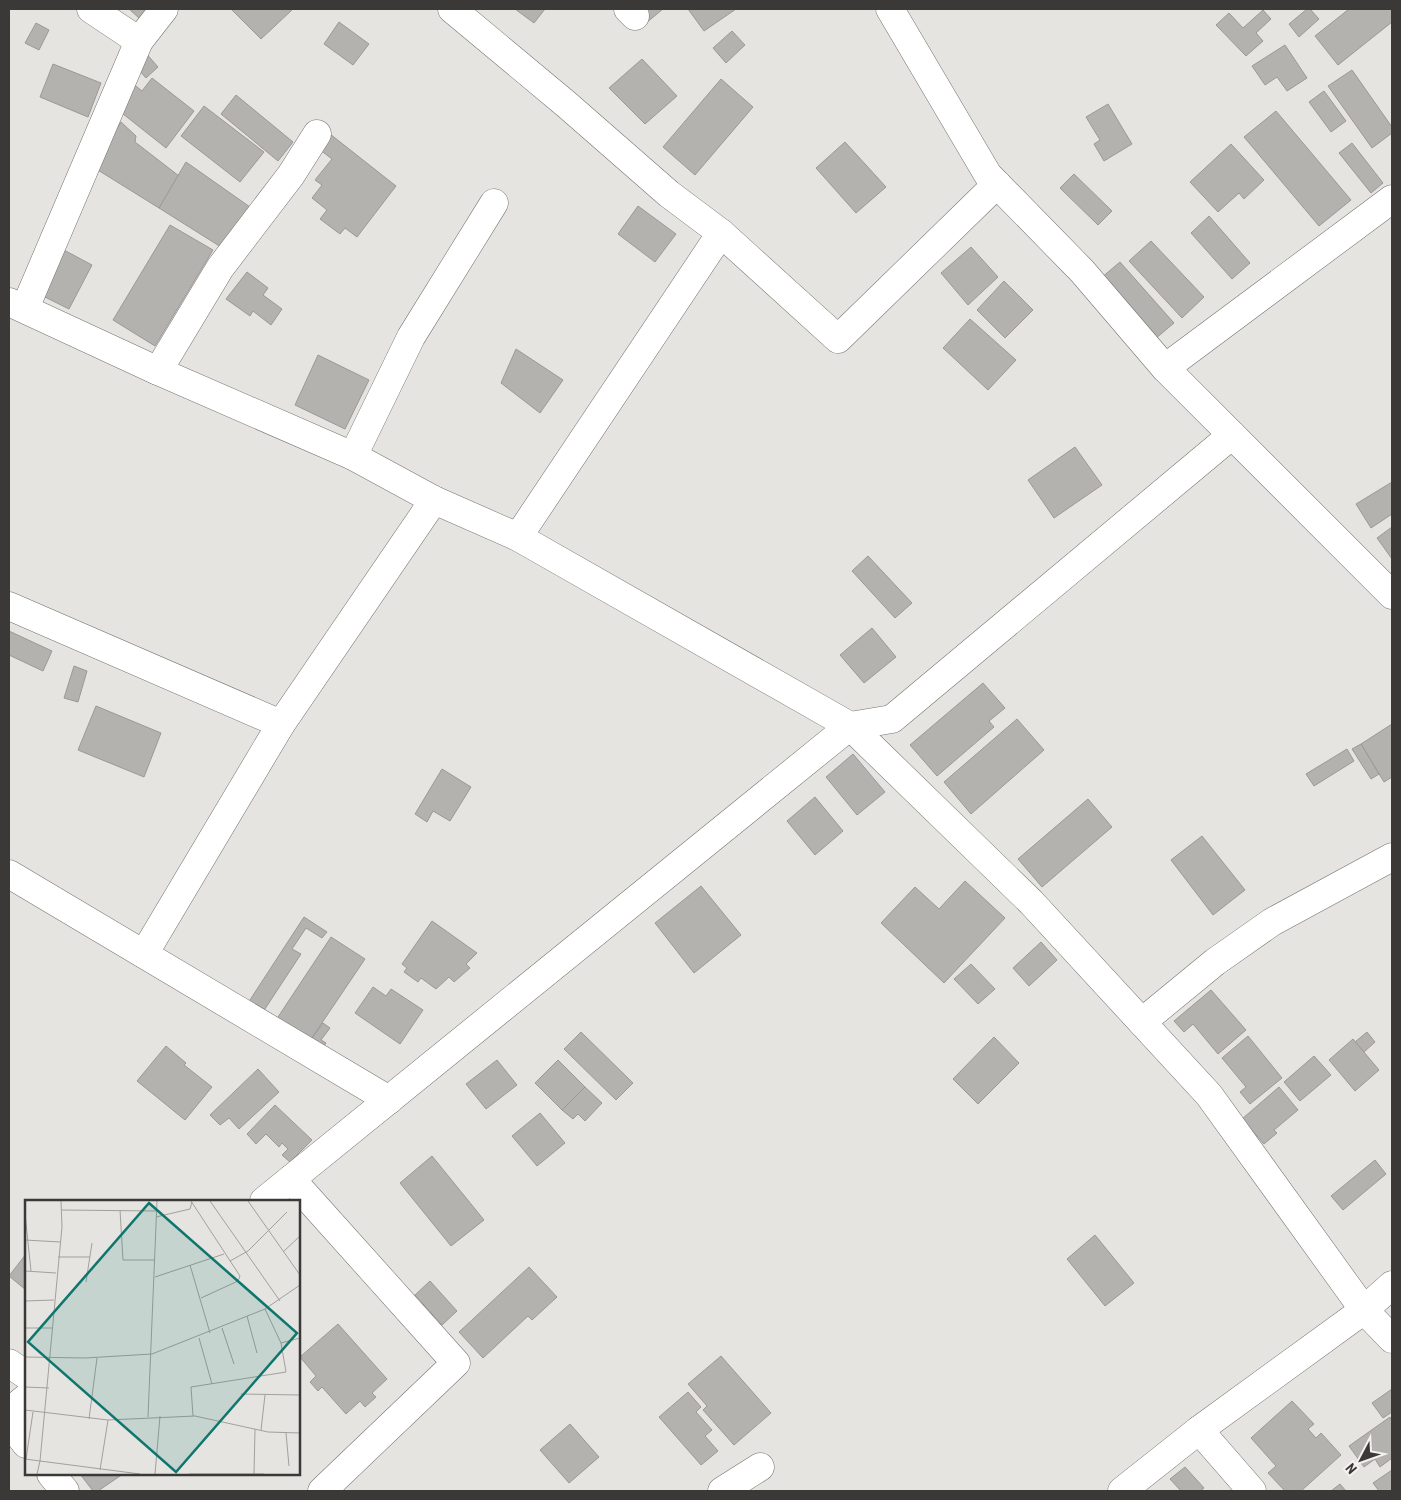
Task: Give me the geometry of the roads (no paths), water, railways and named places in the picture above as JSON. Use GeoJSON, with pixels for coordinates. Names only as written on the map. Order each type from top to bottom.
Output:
{"type":"FeatureCollection","features":[{"type":"Feature","properties":{"kind":"street"},"geometry":{"type":"LineString","coordinates":[[91,9],[139,41]]}},
{"type":"Feature","properties":{"kind":"street"},"geometry":{"type":"LineString","coordinates":[[164,9],[139,41],[17,305],[158,371],[353,456],[434,500],[518,537],[850,726],[1031,902],[1209,1095],[1364,1310],[1392,1338]]}},
{"type":"Feature","properties":{"kind":"street"},"geometry":{"type":"LineString","coordinates":[[452,9],[566,104],[669,194],[720,233],[838,339],[997,184]]}},
{"type":"Feature","properties":{"kind":"street"},"geometry":{"type":"LineString","coordinates":[[890,9],[988,176],[1082,271],[1165,368],[1392,594]]}},
{"type":"Feature","properties":{"kind":"street"},"geometry":{"type":"LineString","coordinates":[[158,371],[220,268],[291,175],[317,134]]}},
{"type":"Feature","properties":{"kind":"street"},"geometry":{"type":"LineString","coordinates":[[1165,368],[1392,199]]}},
{"type":"Feature","properties":{"kind":"street"},"geometry":{"type":"LineString","coordinates":[[353,456],[411,337],[494,203]]}},
{"type":"Feature","properties":{"kind":"street"},"geometry":{"type":"LineString","coordinates":[[518,537],[720,233]]}},
{"type":"Feature","properties":{"kind":"street"},"geometry":{"type":"LineString","coordinates":[[265,1200],[850,726],[892,719],[1232,435]]}},
{"type":"Feature","properties":{"kind":"street"},"geometry":{"type":"LineString","coordinates":[[144,954],[281,724],[434,500]]}},
{"type":"Feature","properties":{"kind":"street"},"geometry":{"type":"LineString","coordinates":[[9,606],[281,724]]}},
{"type":"Feature","properties":{"kind":"street"},"geometry":{"type":"LineString","coordinates":[[1142,1022],[1215,962],[1272,922],[1392,857]]}},
{"type":"Feature","properties":{"kind":"street"},"geometry":{"type":"LineString","coordinates":[[9,874],[389,1100]]}},
{"type":"Feature","properties":{"kind":"street"},"geometry":{"type":"LineString","coordinates":[[291,1179],[456,1363],[322,1491]]}},
{"type":"Feature","properties":{"kind":"street"},"geometry":{"type":"LineString","coordinates":[[1122,1491],[1199,1430],[1364,1310],[1392,1285]]}},
{"type":"Feature","properties":{"kind":"street"},"geometry":{"type":"LineString","coordinates":[[9,1363],[25,1374]]}},
{"type":"Feature","properties":{"kind":"street"},"geometry":{"type":"LineString","coordinates":[[9,1412],[25,1399]]}},
{"type":"Feature","properties":{"kind":"street"},"geometry":{"type":"LineString","coordinates":[[9,1422],[25,1443]]}},
{"type":"Feature","properties":{"kind":"street"},"geometry":{"type":"LineString","coordinates":[[1199,1430],[1252,1491]]}},
{"type":"Feature","properties":{"kind":"street"},"geometry":{"type":"LineString","coordinates":[[722,1491],[760,1467]]}},
{"type":"Feature","properties":{"kind":"street"},"geometry":{"type":"LineString","coordinates":[[52,1475],[66,1491]]}}]}
